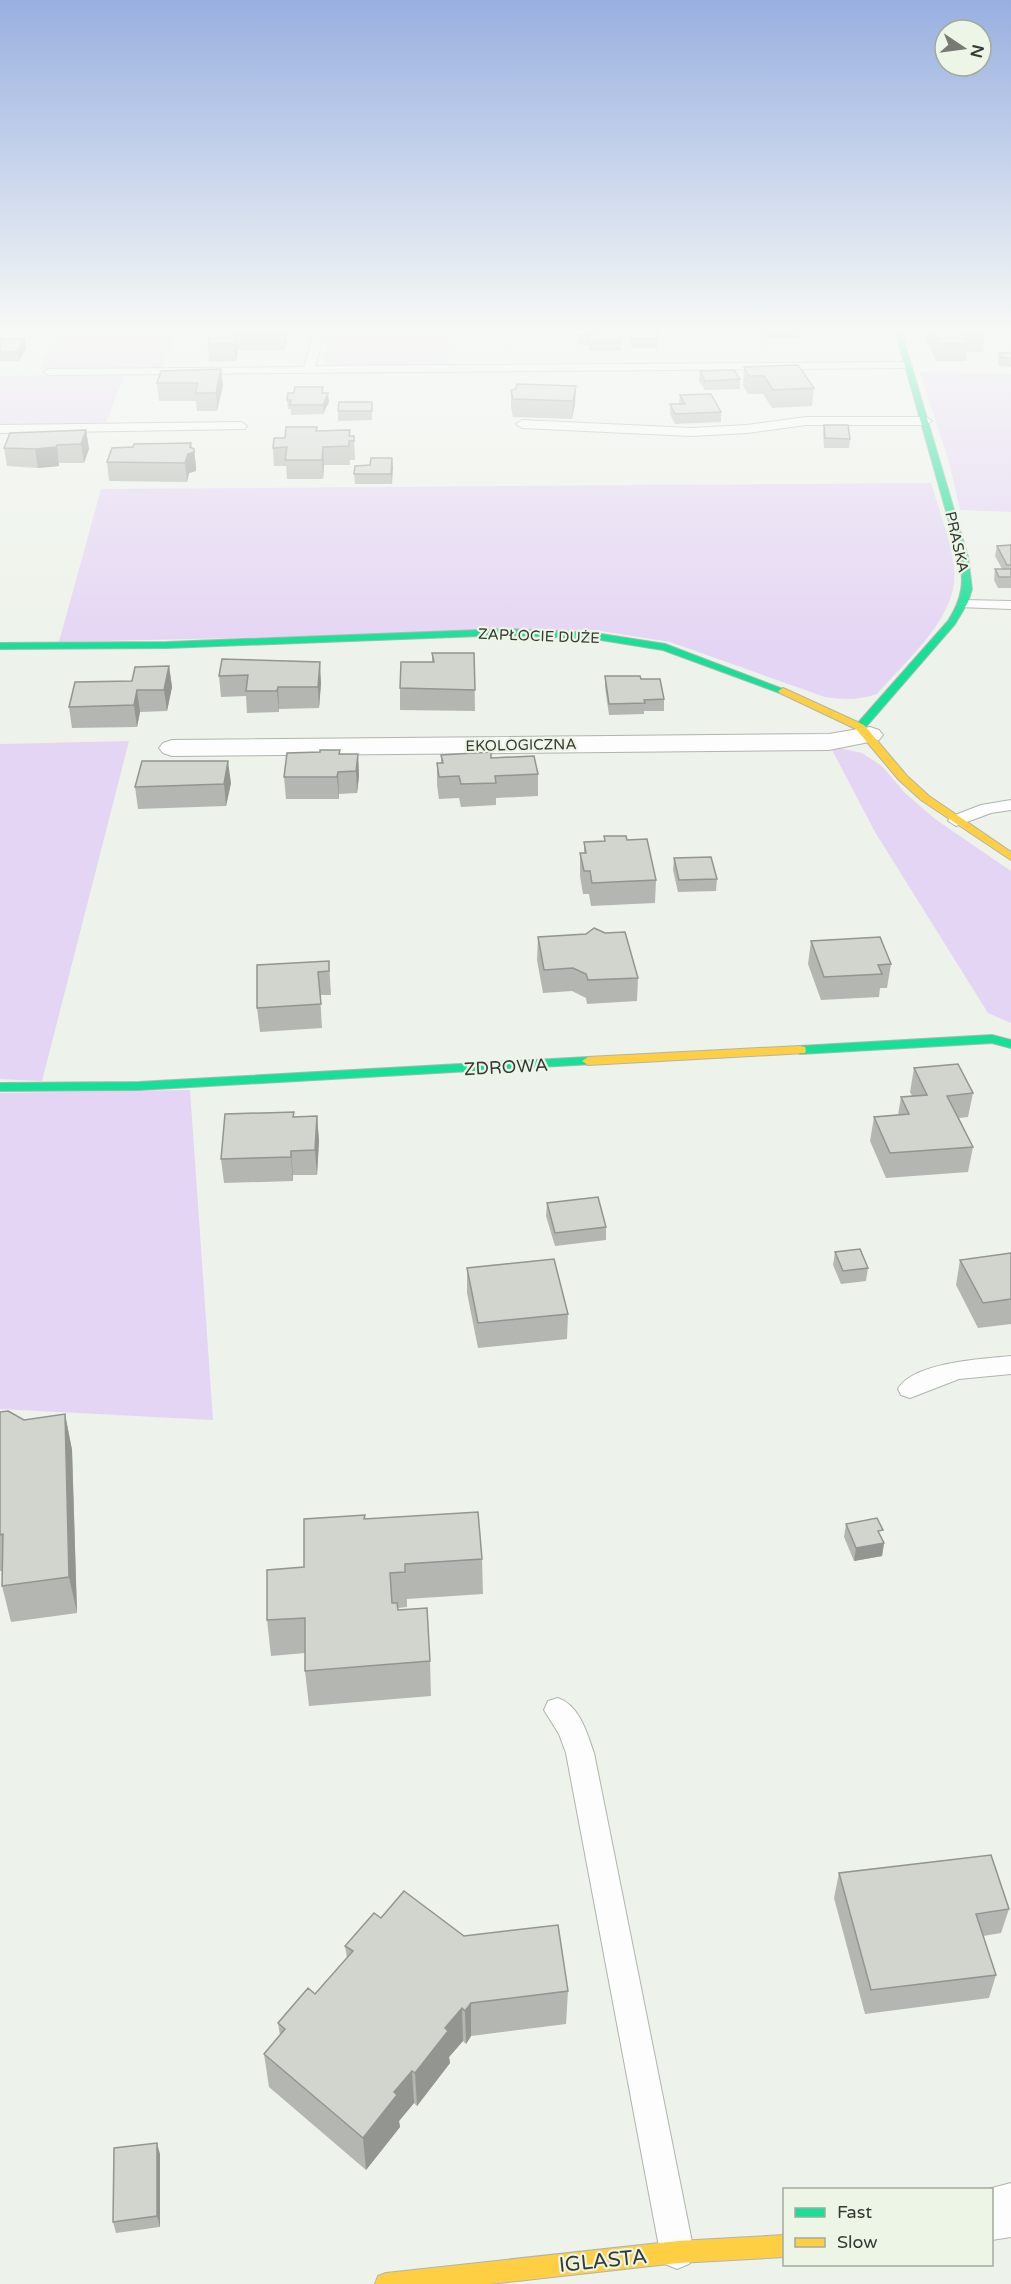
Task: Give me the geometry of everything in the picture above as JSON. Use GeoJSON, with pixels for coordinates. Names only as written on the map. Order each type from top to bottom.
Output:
{"type":"FeatureCollection","features":[{"type":"Feature","properties":{"kind":"street","name":"PRASKA"},"geometry":{"type":"LineString","coordinates":[[865,731],[952,622],[963,604],[967,589],[965,568],[929,434]]}},
{"type":"Feature","properties":{"kind":"street","name":"ZAPŁOCIE DUŻE"},"geometry":{"type":"LineString","coordinates":[[0,646],[167,645],[506,633],[595,636],[665,647],[793,695],[865,731],[903,778],[956,821],[1011,857]]}},
{"type":"Feature","properties":{"kind":"street","name":"EKOLOGICZNA"},"geometry":{"type":"LineString","coordinates":[[172,748],[808,742],[852,739],[865,731]]}},
{"type":"Feature","properties":{"kind":"street","name":"ZDROWA"},"geometry":{"type":"LineString","coordinates":[[0,1087],[139,1086],[992,1039],[1011,1044]]}},
{"type":"Feature","properties":{"kind":"street"},"geometry":{"type":"LineString","coordinates":[[993,2213],[1011,2210]]}},
{"type":"Feature","properties":{"kind":"street","name":"IGLASTA"},"geometry":{"type":"LineString","coordinates":[[386,2284],[678,2252],[783,2246]]}},
{"type":"Feature","properties":{"kind":"lane"},"geometry":{"type":"LineString","coordinates":[[963,604],[1011,605]]}},
{"type":"Feature","properties":{"kind":"lane"},"geometry":{"type":"LineString","coordinates":[[956,821],[987,809],[1011,805]]}},
{"type":"Feature","properties":{"kind":"lane"},"geometry":{"type":"LineString","coordinates":[[910,1389],[931,1377],[952,1371],[1011,1365]]}},
{"type":"Feature","properties":{"kind":"lane"},"geometry":{"type":"LineString","coordinates":[[558,1710],[571,1728],[580,1753],[678,2252]]}},
{"type":"Feature","properties":{"kind":"shaded area"},"geometry":{"type":"Polygon","coordinates":[[[940,434],[1011,434],[1011,512],[960,510],[940,434]]]}},
{"type":"Feature","properties":{"kind":"shaded area"},"geometry":{"type":"Polygon","coordinates":[[[931,483],[948,536],[954,568],[954,586],[949,603],[940,620],[916,652],[877,694],[864,697],[845,699],[825,697],[670,642],[595,630],[59,642],[101,489],[931,483]]]}},
{"type":"Feature","properties":{"kind":"shaded area"},"geometry":{"type":"Polygon","coordinates":[[[129,741],[42,1081],[0,1079],[0,744],[129,741]]]}},
{"type":"Feature","properties":{"kind":"shaded area"},"geometry":{"type":"Polygon","coordinates":[[[830,746],[862,753],[882,766],[905,793],[935,819],[1011,871],[1011,1023],[988,1013],[875,832],[830,746]]]}},
{"type":"Feature","properties":{"kind":"shaded area"},"geometry":{"type":"Polygon","coordinates":[[[190,1090],[213,1420],[0,1409],[0,1093],[190,1090]]]}},
{"type":"Feature","properties":{"kind":"building"},"geometry":{"type":"Polygon","coordinates":[[[10,434],[85,434],[81,444],[35,449],[4,448],[10,434]]]}},
{"type":"Feature","properties":{"kind":"building"},"geometry":{"type":"Polygon","coordinates":[[[285,434],[349,434],[349,436],[354,436],[354,441],[349,441],[349,446],[323,447],[322,460],[285,460],[287,447],[273,448],[274,438],[285,438],[285,434]]]}},
{"type":"Feature","properties":{"kind":"building"},"geometry":{"type":"Polygon","coordinates":[[[825,434],[849,434],[850,439],[825,438],[825,434]]]}},
{"type":"Feature","properties":{"kind":"building"},"geometry":{"type":"Polygon","coordinates":[[[191,443],[190,447],[194,449],[194,452],[188,454],[185,463],[107,462],[112,448],[133,447],[134,444],[191,443]]]}},
{"type":"Feature","properties":{"kind":"building"},"geometry":{"type":"Polygon","coordinates":[[[371,458],[392,458],[391,474],[354,474],[355,466],[370,465],[371,458]]]}},
{"type":"Feature","properties":{"kind":"building"},"geometry":{"type":"Polygon","coordinates":[[[1011,545],[1011,565],[1007,565],[997,546],[1011,545]]]}},
{"type":"Feature","properties":{"kind":"building"},"geometry":{"type":"Polygon","coordinates":[[[995,569],[1011,569],[1011,577],[999,577],[995,569]]]}},
{"type":"Feature","properties":{"kind":"building"},"geometry":{"type":"Polygon","coordinates":[[[432,653],[474,653],[475,690],[400,688],[401,662],[434,662],[432,653]]]}},
{"type":"Feature","properties":{"kind":"building"},"geometry":{"type":"Polygon","coordinates":[[[222,659],[320,662],[318,687],[278,687],[277,691],[246,691],[248,675],[219,676],[222,659]]]}},
{"type":"Feature","properties":{"kind":"building"},"geometry":{"type":"Polygon","coordinates":[[[169,666],[164,690],[137,690],[134,705],[69,707],[75,682],[132,681],[135,667],[169,666]]]}},
{"type":"Feature","properties":{"kind":"building"},"geometry":{"type":"Polygon","coordinates":[[[605,676],[640,676],[641,679],[660,679],[664,699],[644,700],[645,703],[609,704],[605,676]]]}},
{"type":"Feature","properties":{"kind":"building"},"geometry":{"type":"Polygon","coordinates":[[[320,750],[340,750],[339,754],[358,754],[356,771],[338,772],[337,777],[284,777],[287,753],[320,752],[320,750]]]}},
{"type":"Feature","properties":{"kind":"building"},"geometry":{"type":"Polygon","coordinates":[[[491,752],[491,758],[534,756],[538,774],[495,776],[496,783],[461,784],[459,776],[439,777],[437,763],[443,763],[441,755],[491,752]]]}},
{"type":"Feature","properties":{"kind":"building"},"geometry":{"type":"Polygon","coordinates":[[[142,761],[228,761],[224,784],[135,787],[142,761]]]}},
{"type":"Feature","properties":{"kind":"building"},"geometry":{"type":"Polygon","coordinates":[[[604,836],[626,836],[627,840],[647,839],[656,880],[592,883],[590,871],[584,871],[580,853],[586,853],[584,842],[605,841],[604,836]]]}},
{"type":"Feature","properties":{"kind":"building"},"geometry":{"type":"Polygon","coordinates":[[[711,857],[717,879],[679,880],[674,858],[711,857]]]}},
{"type":"Feature","properties":{"kind":"building"},"geometry":{"type":"Polygon","coordinates":[[[594,928],[605,933],[625,932],[638,978],[588,980],[586,974],[573,968],[544,970],[538,937],[586,934],[594,928]]]}},
{"type":"Feature","properties":{"kind":"building"},"geometry":{"type":"Polygon","coordinates":[[[880,937],[891,964],[878,965],[882,974],[824,977],[811,941],[880,937]]]}},
{"type":"Feature","properties":{"kind":"building"},"geometry":{"type":"Polygon","coordinates":[[[329,961],[329,971],[318,972],[321,1004],[257,1008],[257,965],[329,961]]]}},
{"type":"Feature","properties":{"kind":"building"},"geometry":{"type":"Polygon","coordinates":[[[958,1064],[973,1093],[947,1096],[973,1147],[890,1153],[874,1117],[909,1114],[901,1097],[927,1095],[914,1068],[958,1064]]]}},
{"type":"Feature","properties":{"kind":"building"},"geometry":{"type":"Polygon","coordinates":[[[294,1112],[293,1117],[317,1116],[315,1150],[291,1151],[291,1157],[221,1159],[225,1114],[294,1112]]]}},
{"type":"Feature","properties":{"kind":"building"},"geometry":{"type":"Polygon","coordinates":[[[598,1197],[606,1227],[555,1233],[547,1203],[598,1197]]]}},
{"type":"Feature","properties":{"kind":"building"},"geometry":{"type":"Polygon","coordinates":[[[860,1249],[868,1268],[843,1271],[835,1252],[860,1249]]]}},
{"type":"Feature","properties":{"kind":"building"},"geometry":{"type":"Polygon","coordinates":[[[1011,1253],[1011,1299],[983,1303],[960,1260],[1011,1253]]]}},
{"type":"Feature","properties":{"kind":"building"},"geometry":{"type":"Polygon","coordinates":[[[554,1259],[568,1314],[478,1323],[467,1268],[554,1259]]]}},
{"type":"Feature","properties":{"kind":"building"},"geometry":{"type":"Polygon","coordinates":[[[8,1411],[24,1420],[65,1414],[69,1577],[2,1586],[0,1412],[8,1411]]]}},
{"type":"Feature","properties":{"kind":"building"},"geometry":{"type":"Polygon","coordinates":[[[478,1512],[482,1559],[405,1564],[405,1572],[390,1573],[392,1603],[397,1603],[398,1610],[427,1608],[430,1661],[305,1671],[305,1618],[267,1620],[267,1570],[304,1567],[304,1519],[365,1515],[364,1519],[478,1512]]]}},
{"type":"Feature","properties":{"kind":"building"},"geometry":{"type":"Polygon","coordinates":[[[877,1518],[883,1530],[878,1531],[884,1543],[856,1548],[846,1524],[877,1518]]]}},
{"type":"Feature","properties":{"kind":"building"},"geometry":{"type":"Polygon","coordinates":[[[991,1855],[1009,1909],[976,1914],[996,1975],[871,1990],[839,1873],[991,1855]]]}},
{"type":"Feature","properties":{"kind":"building"},"geometry":{"type":"Polygon","coordinates":[[[404,1891],[464,1936],[558,1925],[568,1991],[471,2003],[465,2011],[462,2008],[445,2028],[448,2031],[415,2073],[412,2071],[394,2092],[397,2095],[363,2138],[264,2054],[285,2029],[278,2023],[308,1988],[315,1994],[353,1951],[345,1946],[374,1913],[381,1918],[404,1891]]]}},
{"type":"Feature","properties":{"kind":"building"},"geometry":{"type":"Polygon","coordinates":[[[157,2143],[157,2216],[113,2222],[114,2148],[157,2143]]]}},
{"type":"Feature","properties":{"kind":"traffic: fast"},"geometry":{"type":"LineString","coordinates":[[860,727],[952,622],[967,589],[967,573],[963,557],[927,434]]}},
{"type":"Feature","properties":{"kind":"traffic: fast"},"geometry":{"type":"LineString","coordinates":[[0,646],[167,645],[506,632],[595,636],[665,647],[783,691]]}},
{"type":"Feature","properties":{"kind":"traffic: fast"},"geometry":{"type":"LineString","coordinates":[[800,1050],[992,1039],[1011,1044]]}},
{"type":"Feature","properties":{"kind":"traffic: fast"},"geometry":{"type":"LineString","coordinates":[[0,1087],[139,1086],[588,1061]]}},
{"type":"Feature","properties":{"kind":"traffic: slow"},"geometry":{"type":"LineString","coordinates":[[783,691],[860,727],[903,778],[925,798],[1011,857]]}},
{"type":"Feature","properties":{"kind":"traffic: slow"},"geometry":{"type":"LineString","coordinates":[[588,1061],[800,1050]]}},
{"type":"Feature","properties":{"kind":"traffic: slow"},"geometry":{"type":"LineString","coordinates":[[386,2284],[678,2252],[783,2246]]}}]}
